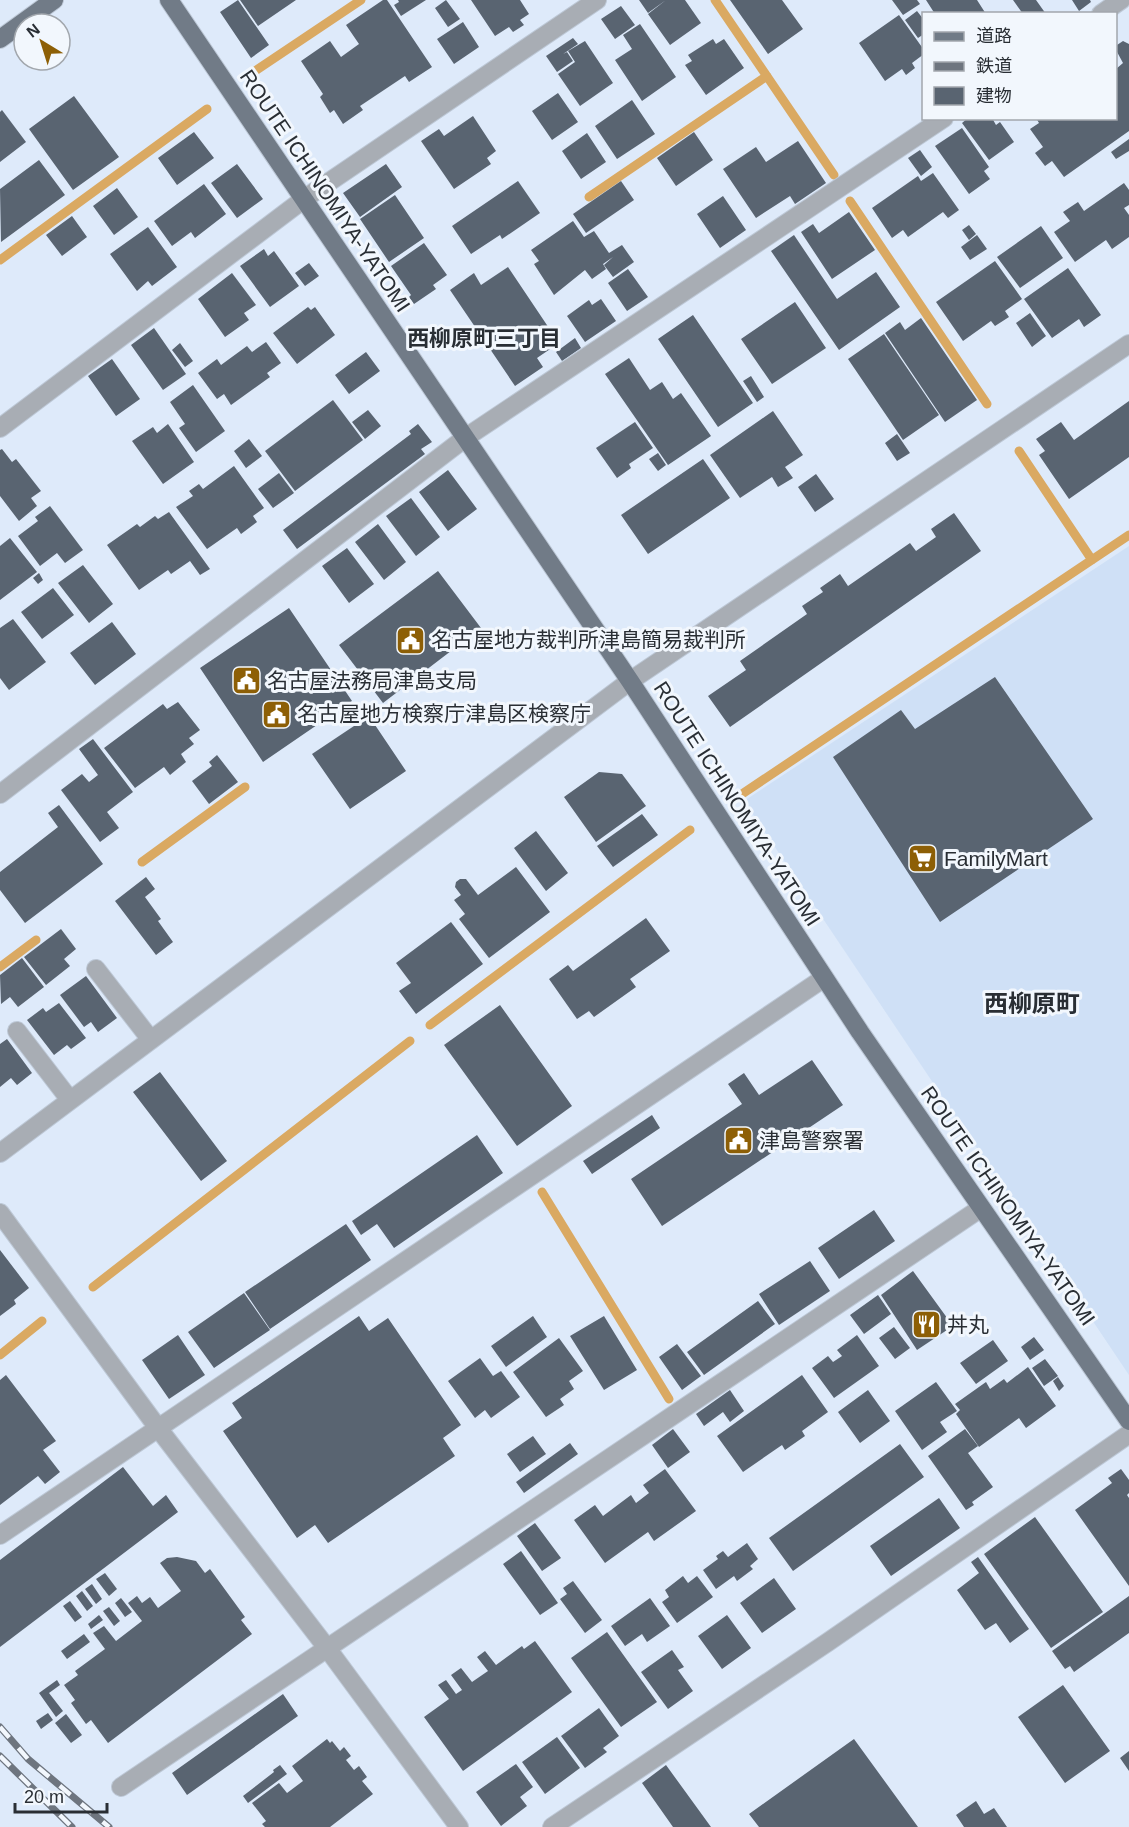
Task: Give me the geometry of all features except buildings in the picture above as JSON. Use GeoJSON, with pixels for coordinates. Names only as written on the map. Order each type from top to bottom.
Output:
{"type":"FeatureCollection","features":[{"type":"Feature","properties":{"kind":"main road"},"geometry":{"type":"LineString","coordinates":[[0,39],[54,0]]}},
{"type":"Feature","properties":{"kind":"main road","name":"ROUTE ICHINOMIYA-YATOMI"},"geometry":{"type":"LineString","coordinates":[[169,0],[630,681],[824,978],[1129,1421]]}},
{"type":"Feature","properties":{"kind":"street"},"geometry":{"type":"LineString","coordinates":[[0,428],[304,199],[597,0]]}},
{"type":"Feature","properties":{"kind":"street"},"geometry":{"type":"LineString","coordinates":[[1104,12],[1121,0]]}},
{"type":"Feature","properties":{"kind":"street"},"geometry":{"type":"LineString","coordinates":[[0,794],[465,438],[941,120]]}},
{"type":"Feature","properties":{"kind":"street"},"geometry":{"type":"LineString","coordinates":[[0,1153],[630,681],[1129,344]]}},
{"type":"Feature","properties":{"kind":"street"},"geometry":{"type":"LineString","coordinates":[[96,969],[151,1040]]}},
{"type":"Feature","properties":{"kind":"street"},"geometry":{"type":"LineString","coordinates":[[0,1535],[824,978]]}},
{"type":"Feature","properties":{"kind":"street"},"geometry":{"type":"LineString","coordinates":[[16,1031],[70,1100]]}},
{"type":"Feature","properties":{"kind":"street"},"geometry":{"type":"LineString","coordinates":[[122,1787],[981,1208]]}},
{"type":"Feature","properties":{"kind":"street"},"geometry":{"type":"LineString","coordinates":[[0,1213],[158,1428],[327,1648],[459,1827]]}},
{"type":"Feature","properties":{"kind":"street"},"geometry":{"type":"LineString","coordinates":[[552,1827],[828,1642],[1129,1434]]}},
{"type":"Feature","properties":{"kind":"shaded area"},"geometry":{"type":"Polygon","coordinates":[[[1129,546],[1129,1375],[744,801],[1129,546]]]}},
{"type":"Feature","properties":{"kind":"waterway"},"geometry":{"type":"LineString","coordinates":[[255,71],[361,0]]}},
{"type":"Feature","properties":{"kind":"waterway"},"geometry":{"type":"LineString","coordinates":[[715,0],[834,175]]}},
{"type":"Feature","properties":{"kind":"waterway"},"geometry":{"type":"LineString","coordinates":[[589,197],[767,76]]}},
{"type":"Feature","properties":{"kind":"waterway"},"geometry":{"type":"LineString","coordinates":[[0,260],[207,109]]}},
{"type":"Feature","properties":{"kind":"waterway"},"geometry":{"type":"LineString","coordinates":[[850,201],[987,404]]}},
{"type":"Feature","properties":{"kind":"waterway"},"geometry":{"type":"LineString","coordinates":[[1019,451],[1092,560]]}},
{"type":"Feature","properties":{"kind":"waterway"},"geometry":{"type":"LineString","coordinates":[[742,794],[1129,535]]}},
{"type":"Feature","properties":{"kind":"waterway"},"geometry":{"type":"LineString","coordinates":[[142,862],[245,787]]}},
{"type":"Feature","properties":{"kind":"waterway"},"geometry":{"type":"LineString","coordinates":[[430,1025],[690,830]]}},
{"type":"Feature","properties":{"kind":"waterway"},"geometry":{"type":"LineString","coordinates":[[0,967],[36,940]]}},
{"type":"Feature","properties":{"kind":"waterway"},"geometry":{"type":"LineString","coordinates":[[93,1287],[410,1041]]}},
{"type":"Feature","properties":{"kind":"waterway"},"geometry":{"type":"LineString","coordinates":[[542,1192],[669,1399]]}},
{"type":"Feature","properties":{"kind":"waterway"},"geometry":{"type":"LineString","coordinates":[[0,1355],[42,1321]]}},
{"type":"Feature","properties":{"kind":"railway"},"geometry":{"type":"LineString","coordinates":[[0,1727],[28,1759],[109,1827]]}},
{"type":"Feature","properties":{"kind":"railway"},"geometry":{"type":"LineString","coordinates":[[0,1756],[72,1827]]}},
{"type":"Feature","properties":{"kind":"place","name":"名古屋地方裁判所津島簡易裁判所"},"geometry":{"type":"Point","coordinates":[410,640]}},
{"type":"Feature","properties":{"kind":"place","name":"名古屋法務局津島支局"},"geometry":{"type":"Point","coordinates":[246,681]}},
{"type":"Feature","properties":{"kind":"place","name":"名古屋地方検察庁津島区検察庁"},"geometry":{"type":"Point","coordinates":[276,714]}},
{"type":"Feature","properties":{"kind":"place","name":"FamilyMart"},"geometry":{"type":"Point","coordinates":[923,859]}},
{"type":"Feature","properties":{"kind":"place","name":"津島警察署"},"geometry":{"type":"Point","coordinates":[738,1141]}},
{"type":"Feature","properties":{"kind":"place","name":"丼丸"},"geometry":{"type":"Point","coordinates":[926,1325]}},
{"type":"Feature","properties":{"kind":"district","name":"西柳原町三丁目"},"geometry":{"type":"Point","coordinates":[484,338]}},
{"type":"Feature","properties":{"kind":"district","name":"西柳原町"},"geometry":{"type":"Point","coordinates":[1032,1004]}}]}
